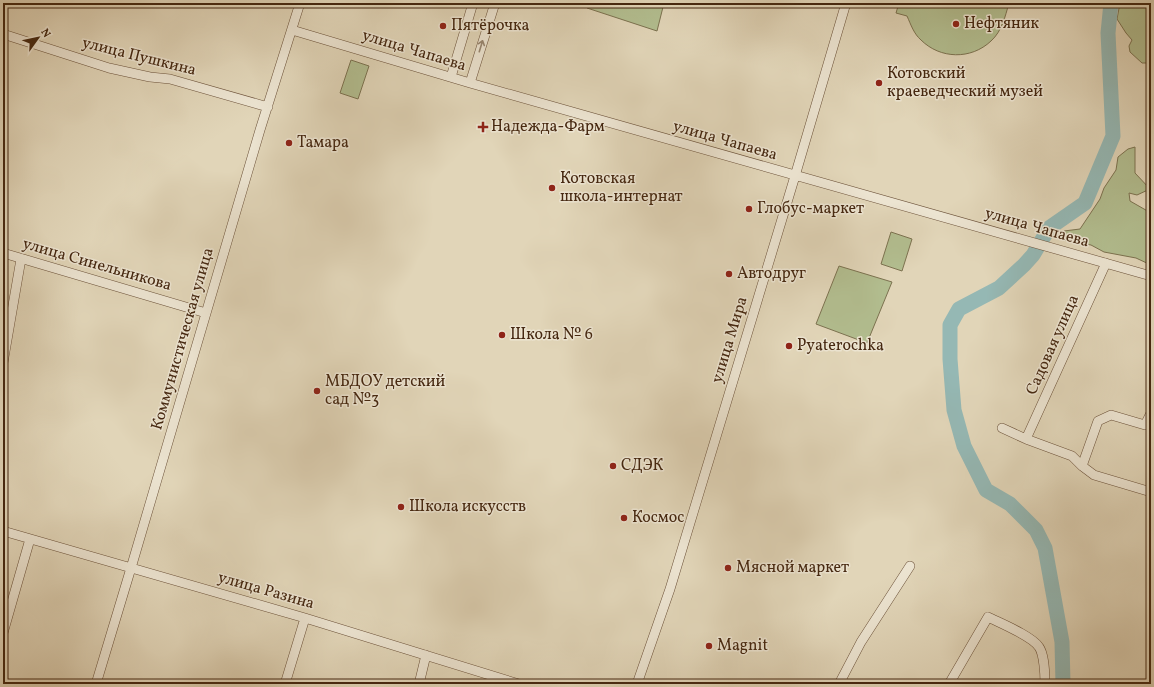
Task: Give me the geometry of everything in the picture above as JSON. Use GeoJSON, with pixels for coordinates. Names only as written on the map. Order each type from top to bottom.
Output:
{"type":"FeatureCollection","features":[{"type":"Feature","properties":{"kind":"street","name":"Коммунистическая улица"},"geometry":{"type":"LineString","coordinates":[[96,684],[300,3]]}},
{"type":"Feature","properties":{"kind":"street"},"geometry":{"type":"LineString","coordinates":[[451,78],[473,3]]}},
{"type":"Feature","properties":{"kind":"street"},"geometry":{"type":"LineString","coordinates":[[470,83],[494,3]]}},
{"type":"Feature","properties":{"kind":"street","name":"улица Мира"},"geometry":{"type":"LineString","coordinates":[[637,684],[670,589],[846,3]]}},
{"type":"Feature","properties":{"kind":"street","name":"улица Чапаева"},"geometry":{"type":"LineString","coordinates":[[292,30],[451,78],[1151,276]]}},
{"type":"Feature","properties":{"kind":"street","name":"улица Пушкина"},"geometry":{"type":"LineString","coordinates":[[3,34],[109,68],[150,77],[170,79],[268,107]]}},
{"type":"Feature","properties":{"kind":"street","name":"улица Синельникова"},"geometry":{"type":"LineString","coordinates":[[3,253],[206,313]]}},
{"type":"Feature","properties":{"kind":"street"},"geometry":{"type":"LineString","coordinates":[[3,363],[22,258]]}},
{"type":"Feature","properties":{"kind":"street","name":"Садовая улица"},"geometry":{"type":"LineString","coordinates":[[1026,439],[1106,263]]}},
{"type":"Feature","properties":{"kind":"street"},"geometry":{"type":"LineString","coordinates":[[1082,466],[1098,421],[1111,415],[1145,425],[1151,413]]}},
{"type":"Feature","properties":{"kind":"street"},"geometry":{"type":"LineString","coordinates":[[1002,428],[1026,439],[1072,456],[1094,475],[1151,492]]}},
{"type":"Feature","properties":{"kind":"street","name":"улица Разина"},"geometry":{"type":"LineString","coordinates":[[3,531],[305,618],[519,684]]}},
{"type":"Feature","properties":{"kind":"street"},"geometry":{"type":"LineString","coordinates":[[3,633],[30,539]]}},
{"type":"Feature","properties":{"kind":"street"},"geometry":{"type":"LineString","coordinates":[[839,684],[861,642],[910,566]]}},
{"type":"Feature","properties":{"kind":"street"},"geometry":{"type":"LineString","coordinates":[[949,684],[988,617],[1024,634],[1039,647],[1044,668],[1045,684]]}},
{"type":"Feature","properties":{"kind":"street"},"geometry":{"type":"LineString","coordinates":[[285,684],[305,618]]}},
{"type":"Feature","properties":{"kind":"street"},"geometry":{"type":"LineString","coordinates":[[419,684],[426,655]]}},
{"type":"Feature","properties":{"kind":"green space"},"geometry":{"type":"Polygon","coordinates":[[[588,3],[664,3],[657,31],[587,8],[588,3]]]}},
{"type":"Feature","properties":{"kind":"green space","name":"Нефтяник"},"geometry":{"type":"Polygon","coordinates":[[[899,3],[1009,3],[998,33],[991,41],[974,52],[956,55],[937,51],[921,40],[907,16],[896,13],[899,3]]]}},
{"type":"Feature","properties":{"kind":"green space"},"geometry":{"type":"Polygon","coordinates":[[[1120,3],[1151,3],[1149,5],[1151,24],[1150,63],[1142,63],[1130,52],[1129,46],[1132,40],[1117,19],[1120,3]]]}},
{"type":"Feature","properties":{"kind":"green space"},"geometry":{"type":"Polygon","coordinates":[[[351,60],[369,66],[358,99],[340,93],[351,60]]]}},
{"type":"Feature","properties":{"kind":"green space"},"geometry":{"type":"Polygon","coordinates":[[[1135,147],[1135,173],[1150,189],[1137,195],[1129,193],[1130,201],[1151,213],[1151,265],[1136,258],[1104,252],[1091,245],[1059,239],[1064,231],[1080,229],[1100,199],[1104,188],[1116,170],[1118,157],[1128,149],[1135,147]]]}},
{"type":"Feature","properties":{"kind":"green space"},"geometry":{"type":"Polygon","coordinates":[[[891,232],[912,239],[902,271],[881,264],[891,232]]]}},
{"type":"Feature","properties":{"kind":"green space"},"geometry":{"type":"Polygon","coordinates":[[[839,266],[892,282],[867,343],[816,324],[839,266]]]}},
{"type":"Feature","properties":{"kind":"waterway"},"geometry":{"type":"LineString","coordinates":[[1063,684],[1062,642],[1045,548],[1036,530],[1010,504],[986,490],[964,446],[954,410],[950,359],[950,325],[959,309],[999,288],[1033,255],[1049,228],[1085,203],[1113,136],[1108,33],[1111,3]]}},
{"type":"Feature","properties":{"kind":"place","name":"Нефтяник"},"geometry":{"type":"Point","coordinates":[956,24]}},
{"type":"Feature","properties":{"kind":"place","name":"Пятёрочка"},"geometry":{"type":"Point","coordinates":[443,26]}},
{"type":"Feature","properties":{"kind":"place","name":"Котовский краеведческий музей"},"geometry":{"type":"Point","coordinates":[879,83]}},
{"type":"Feature","properties":{"kind":"place","name":"Надежда-Фарм"},"geometry":{"type":"Point","coordinates":[483,127]}},
{"type":"Feature","properties":{"kind":"place","name":"Тамара"},"geometry":{"type":"Point","coordinates":[289,143]}},
{"type":"Feature","properties":{"kind":"place","name":"Котовская школа-интернат"},"geometry":{"type":"Point","coordinates":[552,188]}},
{"type":"Feature","properties":{"kind":"place","name":"Глобус-маркет"},"geometry":{"type":"Point","coordinates":[749,209]}},
{"type":"Feature","properties":{"kind":"place","name":"Автодруг"},"geometry":{"type":"Point","coordinates":[729,274]}},
{"type":"Feature","properties":{"kind":"place","name":"Школа № 6"},"geometry":{"type":"Point","coordinates":[502,335]}},
{"type":"Feature","properties":{"kind":"place","name":"Pyaterochka"},"geometry":{"type":"Point","coordinates":[789,346]}},
{"type":"Feature","properties":{"kind":"place","name":"МБДОУ детский сад №3"},"geometry":{"type":"Point","coordinates":[317,391]}},
{"type":"Feature","properties":{"kind":"place","name":"СДЭК"},"geometry":{"type":"Point","coordinates":[613,466]}},
{"type":"Feature","properties":{"kind":"place","name":"Школа искусств"},"geometry":{"type":"Point","coordinates":[401,507]}},
{"type":"Feature","properties":{"kind":"place","name":"Космос"},"geometry":{"type":"Point","coordinates":[624,518]}},
{"type":"Feature","properties":{"kind":"place","name":"Мясной маркет"},"geometry":{"type":"Point","coordinates":[728,568]}},
{"type":"Feature","properties":{"kind":"place","name":"Magnit"},"geometry":{"type":"Point","coordinates":[709,646]}}]}
